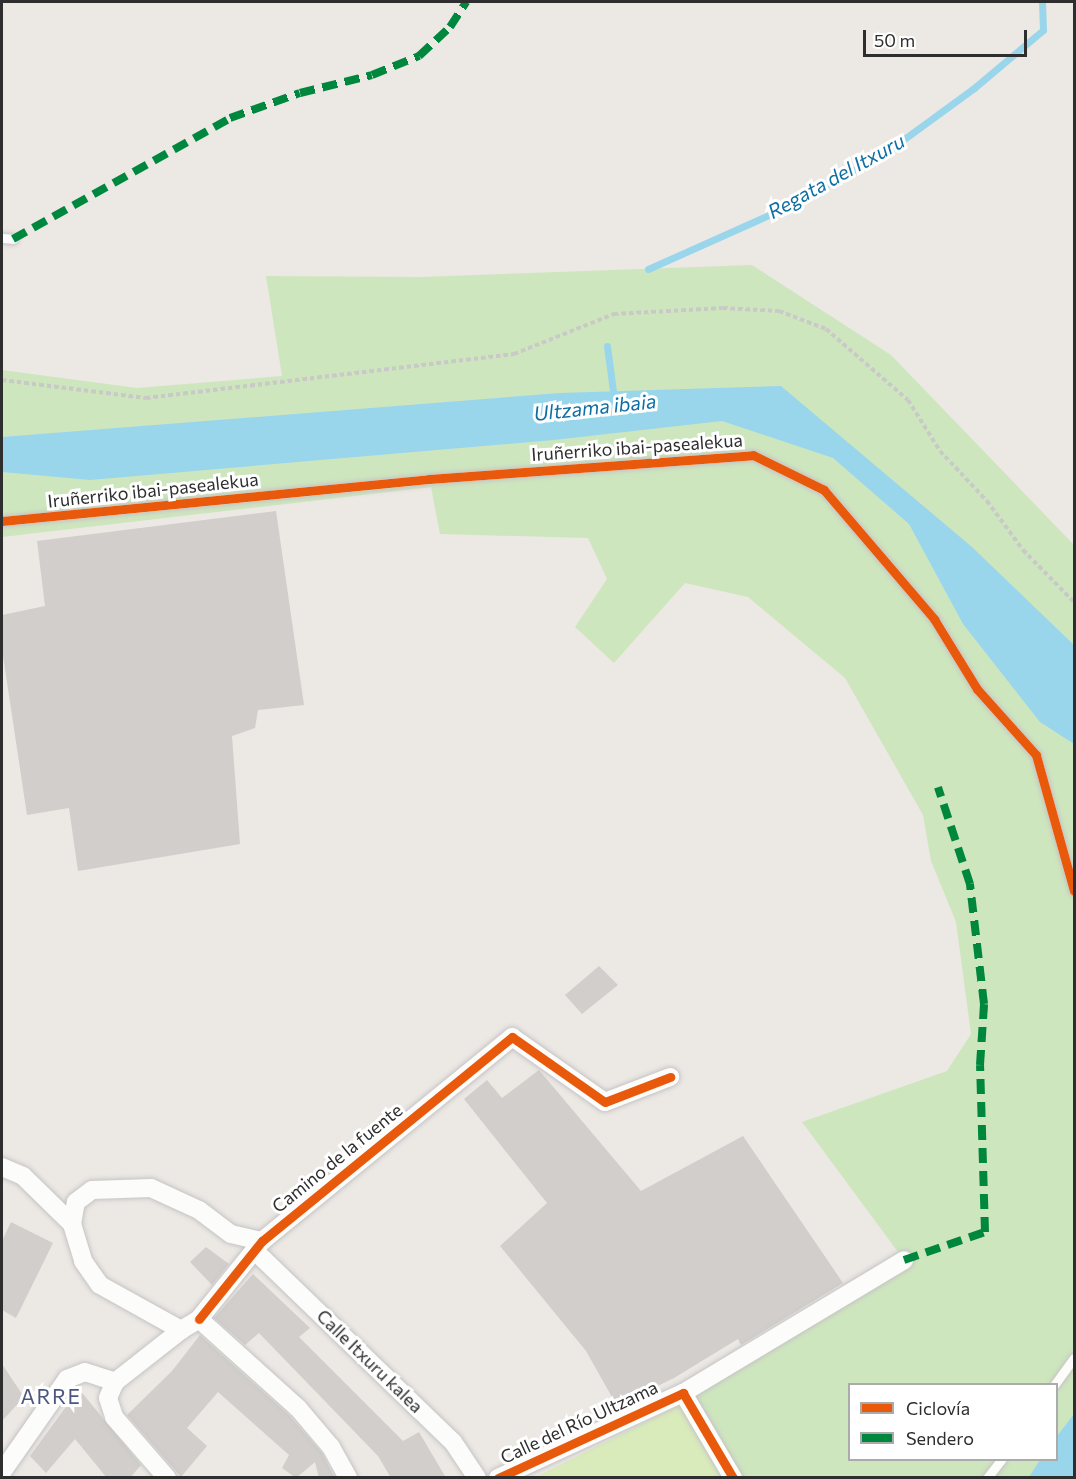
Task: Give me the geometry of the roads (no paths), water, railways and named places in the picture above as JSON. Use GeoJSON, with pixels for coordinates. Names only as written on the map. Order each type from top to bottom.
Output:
{"type":"FeatureCollection","features":[{"type":"Feature","properties":{"kind":"street","name":"Camino de la fuente"},"geometry":{"type":"LineString","coordinates":[[115,1382],[181,1330],[199,1319],[258,1246],[512,1036],[605,1101],[670,1077]]}},
{"type":"Feature","properties":{"kind":"street"},"geometry":{"type":"LineString","coordinates":[[2,1167],[23,1176],[72,1224]]}},
{"type":"Feature","properties":{"kind":"street"},"geometry":{"type":"LineString","coordinates":[[181,1330],[100,1285],[83,1261],[72,1224],[76,1202],[92,1190],[151,1188],[199,1210],[231,1234],[258,1246]]}},
{"type":"Feature","properties":{"kind":"street","name":"Calle Itxuru kalea"},"geometry":{"type":"LineString","coordinates":[[258,1246],[453,1442],[477,1478]]}},
{"type":"Feature","properties":{"kind":"street","name":"Calle del Río Ultzama"},"geometry":{"type":"LineString","coordinates":[[498,1478],[683,1393],[904,1260]]}},
{"type":"Feature","properties":{"kind":"street"},"geometry":{"type":"LineString","coordinates":[[199,1319],[298,1408],[331,1447],[348,1478]]}},
{"type":"Feature","properties":{"kind":"street"},"geometry":{"type":"LineString","coordinates":[[2,1472],[67,1379],[85,1372],[115,1382],[108,1398],[114,1417],[167,1478]]}},
{"type":"Feature","properties":{"kind":"street","name":"Calle del Río Ultzama"},"geometry":{"type":"LineString","coordinates":[[683,1393],[733,1478]]}},
{"type":"Feature","properties":{"kind":"lane"},"geometry":{"type":"LineString","coordinates":[[2,238],[13,239]]}},
{"type":"Feature","properties":{"kind":"lane","name":"Iruñerriko ibai-pasealekua"},"geometry":{"type":"LineString","coordinates":[[2,522],[429,479],[753,454],[824,490],[934,619],[977,689],[1036,755],[1074,891]]}},
{"type":"Feature","properties":{"kind":"lane"},"geometry":{"type":"LineString","coordinates":[[1056,1383],[1074,1358]]}},
{"type":"Feature","properties":{"kind":"lane"},"geometry":{"type":"LineString","coordinates":[[987,1478],[1000,1461]]}},
{"type":"Feature","properties":{"kind":"water","name":"Ultzama ibaia"},"geometry":{"type":"Polygon","coordinates":[[[781,386],[972,547],[1074,645],[1074,744],[1040,722],[963,624],[909,524],[833,458],[722,421],[554,440],[90,480],[2,472],[2,437],[560,393],[781,386]]]}},
{"type":"Feature","properties":{"kind":"water"},"geometry":{"type":"Polygon","coordinates":[[[1074,1414],[1074,1477],[1029,1477],[1039,1461],[1058,1461],[1058,1435],[1074,1414]]]}},
{"type":"Feature","properties":{"kind":"waterway","name":"Regata del Itxuru"},"geometry":{"type":"LineString","coordinates":[[648,269],[780,210],[885,153],[974,88],[1043,30],[1042,2]]}},
{"type":"Feature","properties":{"kind":"waterway","name":"Regata del Itxuru"},"geometry":{"type":"LineString","coordinates":[[607,346],[613,391]]}},
{"type":"Feature","properties":{"kind":"district","name":"ARRE"},"geometry":{"type":"Point","coordinates":[51,1396]}}]}
